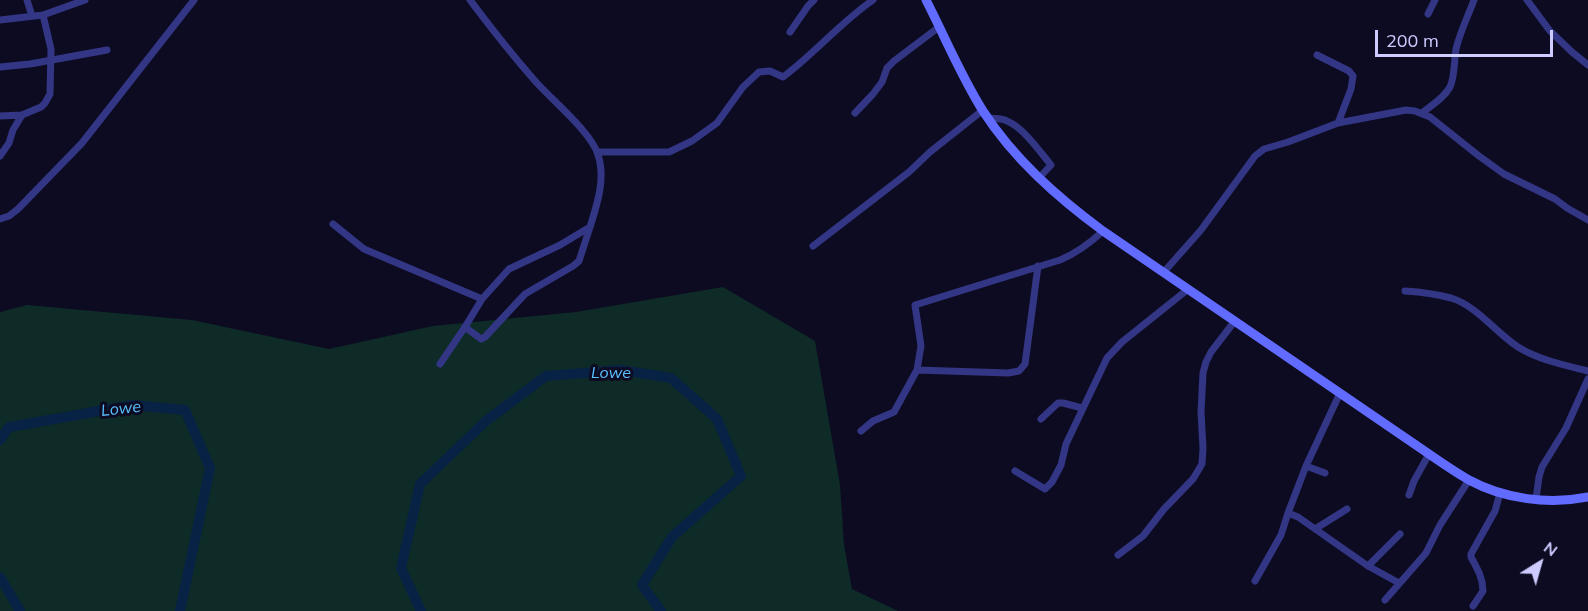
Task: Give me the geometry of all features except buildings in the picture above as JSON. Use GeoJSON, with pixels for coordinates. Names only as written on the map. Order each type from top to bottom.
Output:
{"type":"FeatureCollection","features":[{"type":"Feature","properties":{"kind":"street"},"geometry":{"type":"LineString","coordinates":[[27,0],[32,16]]}},
{"type":"Feature","properties":{"kind":"street"},"geometry":{"type":"LineString","coordinates":[[0,20],[44,15],[85,0]]}},
{"type":"Feature","properties":{"kind":"street"},"geometry":{"type":"LineString","coordinates":[[0,219],[18,209],[82,142],[194,0]]}},
{"type":"Feature","properties":{"kind":"street"},"geometry":{"type":"LineString","coordinates":[[465,327],[477,337],[485,338],[525,294],[579,261],[600,187],[600,163],[595,147],[537,82],[470,0]]}},
{"type":"Feature","properties":{"kind":"street"},"geometry":{"type":"LineString","coordinates":[[790,32],[814,0]]}},
{"type":"Feature","properties":{"kind":"street"},"geometry":{"type":"LineString","coordinates":[[597,152],[669,152],[692,141],[717,123],[742,87],[752,77],[763,70],[783,77],[873,0]]}},
{"type":"Feature","properties":{"kind":"street"},"geometry":{"type":"LineString","coordinates":[[926,0],[986,114],[1009,146],[1067,204],[1187,290],[1469,480],[1500,493],[1536,499],[1564,500],[1588,497]]}},
{"type":"Feature","properties":{"kind":"street"},"geometry":{"type":"LineString","coordinates":[[1428,14],[1435,0]]}},
{"type":"Feature","properties":{"kind":"street"},"geometry":{"type":"LineString","coordinates":[[1422,113],[1440,99],[1450,87],[1456,50],[1474,0]]}},
{"type":"Feature","properties":{"kind":"street"},"geometry":{"type":"LineString","coordinates":[[1527,0],[1550,31],[1588,65]]}},
{"type":"Feature","properties":{"kind":"street"},"geometry":{"type":"LineString","coordinates":[[0,116],[22,115],[41,107],[48,99],[52,88],[49,39],[44,15]]}},
{"type":"Feature","properties":{"kind":"street"},"geometry":{"type":"LineString","coordinates":[[855,113],[882,82],[887,68],[894,60],[939,27]]}},
{"type":"Feature","properties":{"kind":"street"},"geometry":{"type":"LineString","coordinates":[[0,67],[107,50]]}},
{"type":"Feature","properties":{"kind":"street"},"geometry":{"type":"LineString","coordinates":[[1317,55],[1349,71],[1353,76],[1338,123]]}},
{"type":"Feature","properties":{"kind":"street"},"geometry":{"type":"LineString","coordinates":[[1163,273],[1201,230],[1255,156],[1264,149],[1338,123],[1406,110],[1430,117],[1504,174],[1555,199],[1588,220]]}},
{"type":"Feature","properties":{"kind":"street"},"geometry":{"type":"LineString","coordinates":[[813,246],[909,172],[938,145],[986,114],[1004,119],[1018,127],[1051,165],[1039,178]]}},
{"type":"Feature","properties":{"kind":"street"},"geometry":{"type":"LineString","coordinates":[[0,156],[22,115]]}},
{"type":"Feature","properties":{"kind":"street"},"geometry":{"type":"LineString","coordinates":[[333,224],[364,249],[482,299]]}},
{"type":"Feature","properties":{"kind":"street"},"geometry":{"type":"LineString","coordinates":[[440,364],[482,299],[509,269],[560,245],[590,227]]}},
{"type":"Feature","properties":{"kind":"street"},"geometry":{"type":"LineString","coordinates":[[861,431],[873,421],[894,412],[917,370],[921,346],[915,306],[1060,260],[1077,253],[1103,231]]}},
{"type":"Feature","properties":{"kind":"street"},"geometry":{"type":"LineString","coordinates":[[917,370],[1008,373],[1019,371],[1025,364],[1038,266]]}},
{"type":"Feature","properties":{"kind":"street"},"geometry":{"type":"LineString","coordinates":[[1014,471],[1045,489],[1052,482],[1066,444],[1104,364],[1122,342],[1187,290]]}},
{"type":"Feature","properties":{"kind":"street"},"geometry":{"type":"LineString","coordinates":[[1405,291],[1451,298],[1465,305],[1519,348],[1537,357],[1588,371]]}},
{"type":"Feature","properties":{"kind":"street"},"geometry":{"type":"LineString","coordinates":[[1118,555],[1143,536],[1164,509],[1193,479],[1202,464],[1203,373],[1211,352],[1234,322]]}},
{"type":"Feature","properties":{"kind":"street"},"geometry":{"type":"LineString","coordinates":[[1536,499],[1542,467],[1566,428],[1588,379]]}},
{"type":"Feature","properties":{"kind":"street"},"geometry":{"type":"LineString","coordinates":[[1255,581],[1281,535],[1306,465],[1340,393]]}},
{"type":"Feature","properties":{"kind":"street"},"geometry":{"type":"LineString","coordinates":[[1041,419],[1058,403],[1082,408]]}},
{"type":"Feature","properties":{"kind":"street"},"geometry":{"type":"LineString","coordinates":[[1409,495],[1429,454]]}},
{"type":"Feature","properties":{"kind":"street"},"geometry":{"type":"LineString","coordinates":[[1306,465],[1325,473]]}},
{"type":"Feature","properties":{"kind":"street"},"geometry":{"type":"LineString","coordinates":[[1385,600],[1426,553],[1440,525],[1469,480]]}},
{"type":"Feature","properties":{"kind":"street"},"geometry":{"type":"LineString","coordinates":[[1473,606],[1483,588],[1482,578],[1471,554],[1495,511],[1500,493]]}},
{"type":"Feature","properties":{"kind":"street"},"geometry":{"type":"LineString","coordinates":[[1315,530],[1347,509]]}},
{"type":"Feature","properties":{"kind":"street"},"geometry":{"type":"LineString","coordinates":[[1288,513],[1298,517],[1368,566],[1398,583]]}},
{"type":"Feature","properties":{"kind":"street"},"geometry":{"type":"LineString","coordinates":[[1368,566],[1400,534]]}},
{"type":"Feature","properties":{"kind":"green space"},"geometry":{"type":"Polygon","coordinates":[[[723,287],[815,341],[840,485],[844,545],[852,589],[898,611],[0,611],[0,312],[27,305],[192,320],[329,349],[433,326],[576,312],[723,287]]]}},
{"type":"Feature","properties":{"kind":"waterway","name":"Lowe"},"geometry":{"type":"LineString","coordinates":[[421,611],[401,568],[420,484],[486,421],[546,376],[621,370],[671,378],[717,419],[741,476],[672,537],[642,585],[661,611]]}},
{"type":"Feature","properties":{"kind":"waterway","name":"Lowe"},"geometry":{"type":"LineString","coordinates":[[0,440],[9,427],[133,405],[185,410],[210,468],[180,611]]}},
{"type":"Feature","properties":{"kind":"waterway","name":"Lowe"},"geometry":{"type":"LineString","coordinates":[[0,577],[20,611]]}}]}
